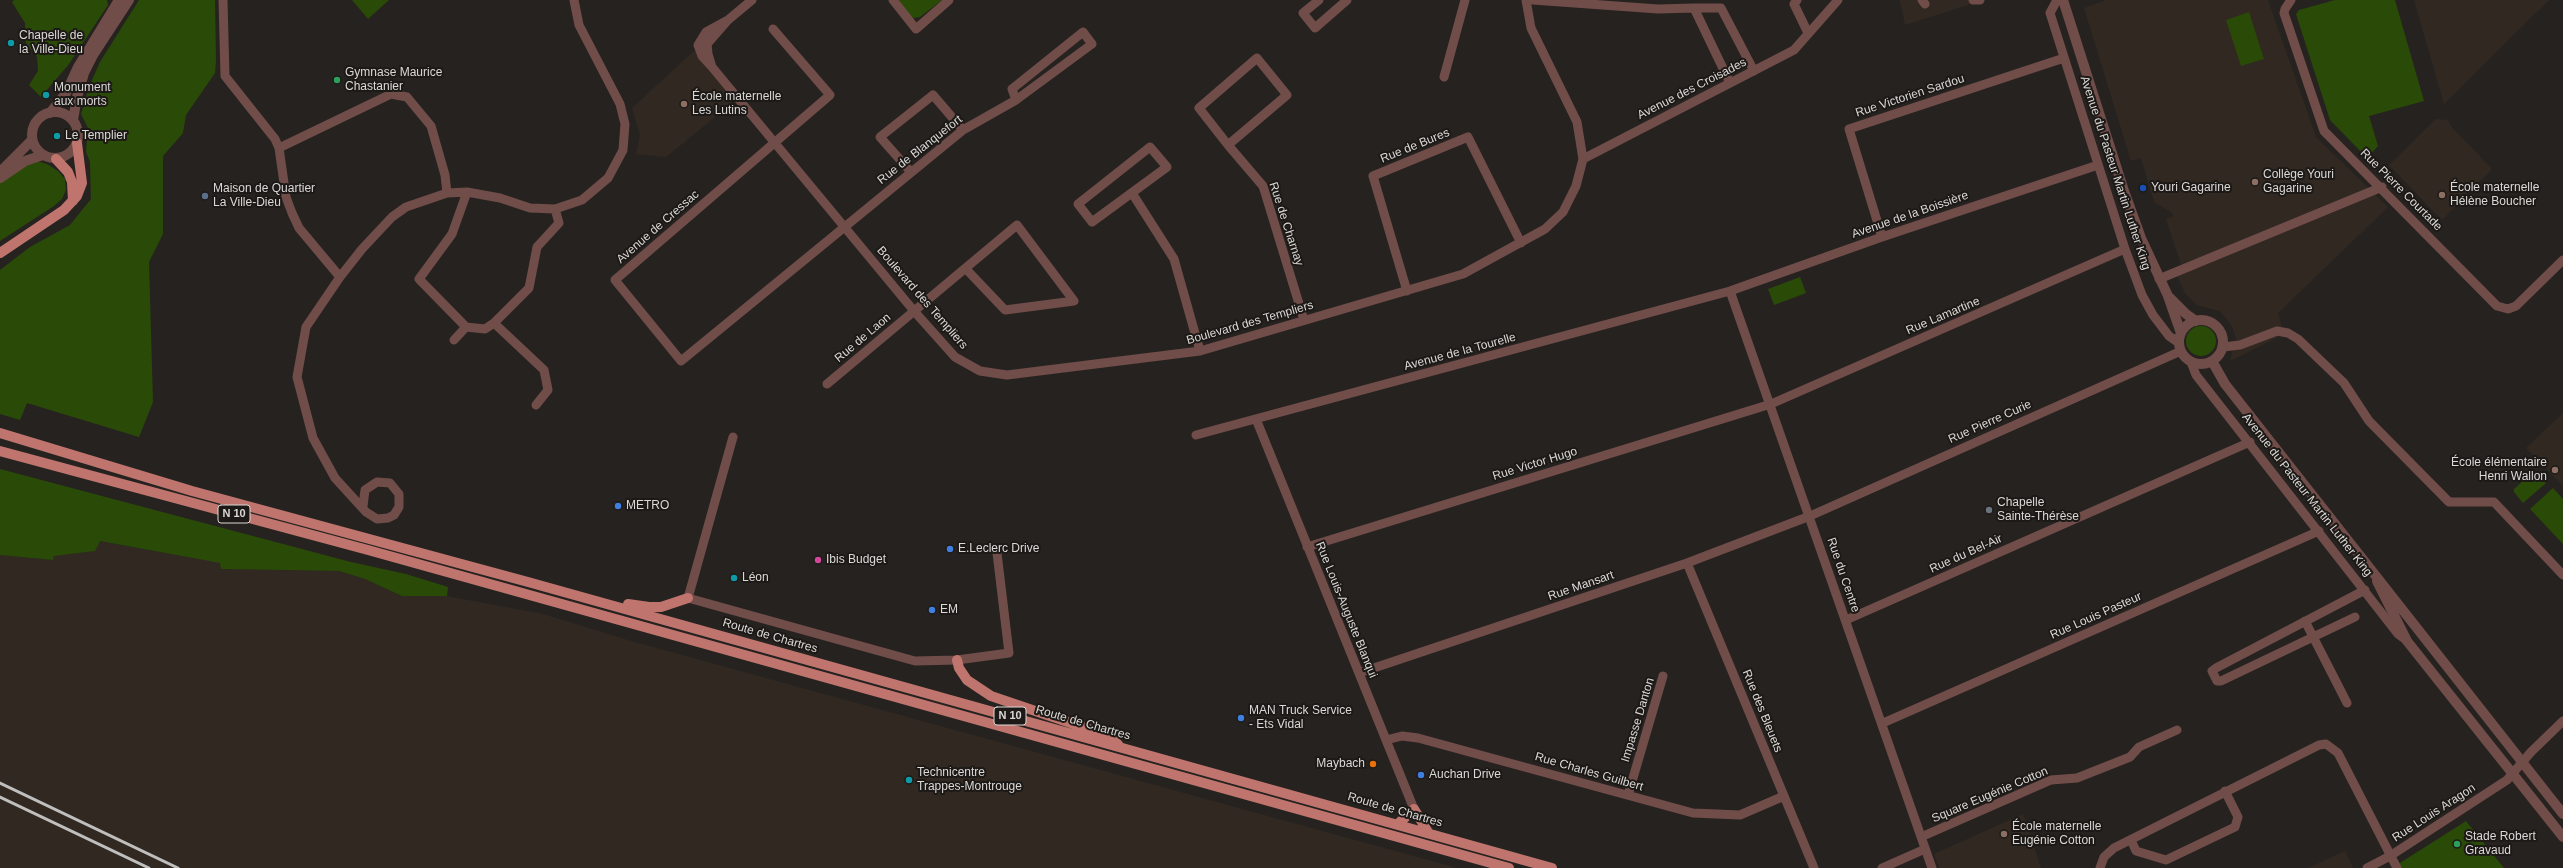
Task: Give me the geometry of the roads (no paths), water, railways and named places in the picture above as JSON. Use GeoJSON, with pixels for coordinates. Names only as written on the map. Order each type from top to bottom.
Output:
{"type":"FeatureCollection","features":[{"type":"Feature","properties":{"kind":"main road"},"geometry":{"type":"LineString","coordinates":[[0,253],[64,210],[73,200],[82,183],[77,143]]}},
{"type":"Feature","properties":{"kind":"main road"},"geometry":{"type":"LineString","coordinates":[[56,159],[68,172],[72,182],[73,200]]}},
{"type":"Feature","properties":{"kind":"main road","name":"Route de Chartres"},"geometry":{"type":"LineString","coordinates":[[0,433],[192,491],[528,582],[1428,832],[1552,868]]}},
{"type":"Feature","properties":{"kind":"main road","name":"Route de Chartres"},"geometry":{"type":"LineString","coordinates":[[0,451],[468,579],[1509,868]]}},
{"type":"Feature","properties":{"kind":"main road"},"geometry":{"type":"LineString","coordinates":[[528,582],[574,588],[649,608],[661,607],[688,598]]}},
{"type":"Feature","properties":{"kind":"main road"},"geometry":{"type":"LineString","coordinates":[[957,660],[959,668],[967,680],[991,696],[1112,737],[1120,747]]}},
{"type":"Feature","properties":{"kind":"main road"},"geometry":{"type":"LineString","coordinates":[[1398,824],[1414,810],[1428,832]]}},
{"type":"Feature","properties":{"kind":"street"},"geometry":{"type":"LineString","coordinates":[[0,172],[32,140],[33,127],[37,121],[50,113],[66,93],[78,68],[119,0]]}},
{"type":"Feature","properties":{"kind":"street"},"geometry":{"type":"LineString","coordinates":[[73,120],[77,97],[84,74],[93,55],[129,0]]}},
{"type":"Feature","properties":{"kind":"street"},"geometry":{"type":"LineString","coordinates":[[223,0],[225,76],[231,86],[259,116],[279,148],[286,197],[299,228],[340,277]]}},
{"type":"Feature","properties":{"kind":"street"},"geometry":{"type":"LineString","coordinates":[[363,506],[365,490],[377,482],[390,483],[399,494],[399,507],[388,518],[377,519],[371,516],[335,478],[313,438],[297,377],[306,327],[340,277],[392,217],[406,208],[446,193],[467,192],[500,198],[530,208],[554,209],[582,200],[608,178],[623,150],[625,134],[620,104],[579,25],[574,0]]}},
{"type":"Feature","properties":{"kind":"street","name":"Boulevard des Templiers"},"geometry":{"type":"LineString","coordinates":[[752,0],[728,20],[706,32],[698,45],[702,56],[776,142],[914,311],[955,357],[980,371],[1000,374],[1200,351],[1463,274],[1545,229],[1563,212],[1576,186],[1583,159],[1577,122],[1531,28],[1526,0]]}},
{"type":"Feature","properties":{"kind":"street"},"geometry":{"type":"LineString","coordinates":[[893,0],[916,29],[949,0]]}},
{"type":"Feature","properties":{"kind":"street"},"geometry":{"type":"LineString","coordinates":[[1319,0],[1303,13],[1315,28],[1348,0]]}},
{"type":"Feature","properties":{"kind":"street"},"geometry":{"type":"LineString","coordinates":[[1444,77],[1465,0]]}},
{"type":"Feature","properties":{"kind":"street"},"geometry":{"type":"LineString","coordinates":[[1533,0],[1658,9],[1721,8],[1754,71]]}},
{"type":"Feature","properties":{"kind":"street"},"geometry":{"type":"LineString","coordinates":[[1797,0],[1794,4],[1808,33]]}},
{"type":"Feature","properties":{"kind":"street","name":"Avenue des Croisades"},"geometry":{"type":"LineString","coordinates":[[1583,159],[1794,50],[1838,0]]}},
{"type":"Feature","properties":{"kind":"street"},"geometry":{"type":"LineString","coordinates":[[1973,0],[1980,0]]}},
{"type":"Feature","properties":{"kind":"street","name":"Avenue du Pasteur Martin Luther King"},"geometry":{"type":"LineString","coordinates":[[2057,0],[2050,13],[2125,249],[2142,295],[2169,336],[2180,342]]}},
{"type":"Feature","properties":{"kind":"street","name":"Avenue du Pasteur Martin Luther King"},"geometry":{"type":"LineString","coordinates":[[2063,0],[2124,191],[2158,279],[2168,296],[2186,314],[2196,320],[2214,324],[2222,334],[2223,347]]}},
{"type":"Feature","properties":{"kind":"street","name":"Rue Pierre Courtade"},"geometry":{"type":"LineString","coordinates":[[2291,0],[2284,9],[2284,13],[2324,131],[2382,187],[2497,306],[2508,309],[2516,306],[2563,260]]}},
{"type":"Feature","properties":{"kind":"street"},"geometry":{"type":"LineString","coordinates":[[1694,8],[1730,83]]}},
{"type":"Feature","properties":{"kind":"street"},"geometry":{"type":"LineString","coordinates":[[773,29],[830,96],[776,142]]}},
{"type":"Feature","properties":{"kind":"street","name":"Rue de Blanquefort"},"geometry":{"type":"LineString","coordinates":[[845,226],[910,171],[963,130],[1016,100],[1092,44],[1083,32],[1012,89],[1016,100]]}},
{"type":"Feature","properties":{"kind":"street","name":"Rue de Charnay"},"geometry":{"type":"LineString","coordinates":[[1228,145],[1287,95],[1257,58],[1199,108],[1228,145],[1264,186],[1304,320]]}},
{"type":"Feature","properties":{"kind":"street","name":"Rue Victorien Sardou"},"geometry":{"type":"LineString","coordinates":[[1882,237],[1849,129],[2064,58]]}},
{"type":"Feature","properties":{"kind":"street"},"geometry":{"type":"LineString","coordinates":[[279,148],[391,94],[407,97],[431,126],[445,175],[446,193]]}},
{"type":"Feature","properties":{"kind":"street"},"geometry":{"type":"LineString","coordinates":[[910,171],[880,137],[933,95],[963,130]]}},
{"type":"Feature","properties":{"kind":"street"},"geometry":{"type":"LineString","coordinates":[[0,178],[25,161],[43,155],[56,159],[69,154],[77,143],[78,132],[73,120],[63,113],[50,113]]}},
{"type":"Feature","properties":{"kind":"street","name":"Rue de Bures"},"geometry":{"type":"LineString","coordinates":[[1407,291],[1374,176],[1468,137],[1521,243]]}},
{"type":"Feature","properties":{"kind":"street"},"geometry":{"type":"LineString","coordinates":[[32,140],[43,155]]}},
{"type":"Feature","properties":{"kind":"street","name":"Avenue de Cressac"},"geometry":{"type":"LineString","coordinates":[[776,142],[615,280],[681,361],[845,226]]}},
{"type":"Feature","properties":{"kind":"street"},"geometry":{"type":"LineString","coordinates":[[1150,148],[1167,167],[1132,193],[1092,222],[1078,204],[1150,148]]}},
{"type":"Feature","properties":{"kind":"street","name":"Avenue de la Boissière"},"geometry":{"type":"LineString","coordinates":[[1730,291],[1882,237],[2098,165]]}},
{"type":"Feature","properties":{"kind":"street"},"geometry":{"type":"LineString","coordinates":[[2158,279],[2382,187]]}},
{"type":"Feature","properties":{"kind":"street"},"geometry":{"type":"LineString","coordinates":[[467,192],[452,234],[419,279],[466,327],[485,329],[494,323],[529,288],[537,247],[559,223],[554,209]]}},
{"type":"Feature","properties":{"kind":"street"},"geometry":{"type":"LineString","coordinates":[[1132,193],[1174,259],[1200,351]]}},
{"type":"Feature","properties":{"kind":"street","name":"Rue de Laon"},"geometry":{"type":"LineString","coordinates":[[827,384],[1017,225],[1074,301],[1005,310],[966,269]]}},
{"type":"Feature","properties":{"kind":"street","name":"Rue Lamartine"},"geometry":{"type":"LineString","coordinates":[[1771,404],[2125,249]]}},
{"type":"Feature","properties":{"kind":"street","name":"Rue du Centre"},"geometry":{"type":"LineString","coordinates":[[1730,291],[1771,404],[1932,868]]}},
{"type":"Feature","properties":{"kind":"street","name":"Avenue de la Tourelle"},"geometry":{"type":"LineString","coordinates":[[1196,435],[1730,291]]}},
{"type":"Feature","properties":{"kind":"street","name":"Avenue du Pasteur Martin Luther King"},"geometry":{"type":"LineString","coordinates":[[2168,296],[2180,342],[2196,375],[2250,442],[2398,634],[2407,641]]}},
{"type":"Feature","properties":{"kind":"street"},"geometry":{"type":"LineString","coordinates":[[2180,342],[2185,327],[2196,320]]}},
{"type":"Feature","properties":{"kind":"street"},"geometry":{"type":"LineString","coordinates":[[494,323],[544,370],[548,390],[536,405]]}},
{"type":"Feature","properties":{"kind":"street"},"geometry":{"type":"LineString","coordinates":[[454,340],[466,327]]}},
{"type":"Feature","properties":{"kind":"street"},"geometry":{"type":"LineString","coordinates":[[2191,362],[2198,364],[2212,361],[2223,347],[2240,345],[2277,331],[2288,333],[2298,339],[2344,383],[2370,421],[2449,502],[2494,502],[2563,575]]}},
{"type":"Feature","properties":{"kind":"street","name":"Rue Pierre Curie"},"geometry":{"type":"LineString","coordinates":[[1810,516],[2180,342]]}},
{"type":"Feature","properties":{"kind":"street","name":"Avenue du Pasteur Martin Luther King"},"geometry":{"type":"LineString","coordinates":[[2212,361],[2225,384],[2371,571],[2383,583],[2521,763],[2563,814]]}},
{"type":"Feature","properties":{"kind":"street","name":"Rue Victor Hugo"},"geometry":{"type":"LineString","coordinates":[[1307,547],[1771,404]]}},
{"type":"Feature","properties":{"kind":"street","name":"Rue Louis-Auguste Blanqui"},"geometry":{"type":"LineString","coordinates":[[1256,419],[1414,810]]}},
{"type":"Feature","properties":{"kind":"street"},"geometry":{"type":"LineString","coordinates":[[733,438],[688,598],[915,661],[957,660],[1009,652],[997,553]]}},
{"type":"Feature","properties":{"kind":"street","name":"Rue du Bel-Air"},"geometry":{"type":"LineString","coordinates":[[1846,620],[2250,442]]}},
{"type":"Feature","properties":{"kind":"street","name":"Rue Mansart"},"geometry":{"type":"LineString","coordinates":[[1359,673],[1687,562],[1810,516]]}},
{"type":"Feature","properties":{"kind":"street","name":"Rue Louis Pasteur"},"geometry":{"type":"LineString","coordinates":[[1882,723],[2319,531]]}},
{"type":"Feature","properties":{"kind":"street","name":"Rue des Bleuets"},"geometry":{"type":"LineString","coordinates":[[1687,562],[1814,868]]}},
{"type":"Feature","properties":{"kind":"street","name":"Avenue du Pasteur Martin Luther King"},"geometry":{"type":"LineString","coordinates":[[2371,571],[2407,641],[2563,837]]}},
{"type":"Feature","properties":{"kind":"street"},"geometry":{"type":"LineString","coordinates":[[2355,617],[2221,681],[2218,681],[2212,671],[2365,590]]}},
{"type":"Feature","properties":{"kind":"street"},"geometry":{"type":"LineString","coordinates":[[2305,621],[2347,703]]}},
{"type":"Feature","properties":{"kind":"street","name":"Impasse Danton"},"geometry":{"type":"LineString","coordinates":[[1628,795],[1664,676]]}},
{"type":"Feature","properties":{"kind":"street","name":"Rue Louis Aragon"},"geometry":{"type":"LineString","coordinates":[[2367,868],[2390,856],[2512,774],[2563,721]]}},
{"type":"Feature","properties":{"kind":"street","name":"Square Eugénie Cotton"},"geometry":{"type":"LineString","coordinates":[[1921,836],[2050,780],[2078,778],[2130,757],[2138,747],[2178,730]]}},
{"type":"Feature","properties":{"kind":"street","name":"Rue Charles Guilbert"},"geometry":{"type":"LineString","coordinates":[[1386,740],[1402,736],[1418,738],[1693,813],[1720,816],[1740,814],[1784,796]]}},
{"type":"Feature","properties":{"kind":"street"},"geometry":{"type":"LineString","coordinates":[[2100,868],[2104,857],[2114,848],[2319,745],[2332,746],[2338,753],[2397,868]]}},
{"type":"Feature","properties":{"kind":"street"},"geometry":{"type":"LineString","coordinates":[[2131,840],[2136,850],[2166,860],[2235,827],[2238,817],[2226,791]]}},
{"type":"Feature","properties":{"kind":"street"},"geometry":{"type":"LineString","coordinates":[[1882,868],[1925,849]]}},
{"type":"Feature","properties":{"kind":"railway"},"geometry":{"type":"LineString","coordinates":[[0,783],[178,868]]}},
{"type":"Feature","properties":{"kind":"railway"},"geometry":{"type":"LineString","coordinates":[[0,797],[149,868]]}},
{"type":"Feature","properties":{"kind":"place","name":"Chapelle de la Ville-Dieu"},"geometry":{"type":"Point","coordinates":[11,43]}},
{"type":"Feature","properties":{"kind":"place","name":"Gymnase Maurice Chastanier"},"geometry":{"type":"Point","coordinates":[337,80]}},
{"type":"Feature","properties":{"kind":"place","name":"Monument aux morts"},"geometry":{"type":"Point","coordinates":[46,95]}},
{"type":"Feature","properties":{"kind":"place","name":"École maternelle Les Lutins"},"geometry":{"type":"Point","coordinates":[684,104]}},
{"type":"Feature","properties":{"kind":"place","name":"Le Templier"},"geometry":{"type":"Point","coordinates":[57,136]}},
{"type":"Feature","properties":{"kind":"place","name":"Collège Youri Gagarine"},"geometry":{"type":"Point","coordinates":[2255,182]}},
{"type":"Feature","properties":{"kind":"place","name":"Youri Gagarine"},"geometry":{"type":"Point","coordinates":[2143,188]}},
{"type":"Feature","properties":{"kind":"place","name":"École maternelle Hélène Boucher"},"geometry":{"type":"Point","coordinates":[2442,195]}},
{"type":"Feature","properties":{"kind":"place","name":"Maison de Quartier La Ville-Dieu"},"geometry":{"type":"Point","coordinates":[205,196]}},
{"type":"Feature","properties":{"kind":"place","name":"École élémentaire Henri Wallon"},"geometry":{"type":"Point","coordinates":[2555,470]}},
{"type":"Feature","properties":{"kind":"place","name":"METRO"},"geometry":{"type":"Point","coordinates":[618,506]}},
{"type":"Feature","properties":{"kind":"place","name":"Chapelle Sainte-Thérèse"},"geometry":{"type":"Point","coordinates":[1989,510]}},
{"type":"Feature","properties":{"kind":"place","name":"E.Leclerc Drive"},"geometry":{"type":"Point","coordinates":[950,549]}},
{"type":"Feature","properties":{"kind":"place","name":"Ibis Budget"},"geometry":{"type":"Point","coordinates":[818,560]}},
{"type":"Feature","properties":{"kind":"place","name":"Léon"},"geometry":{"type":"Point","coordinates":[734,578]}},
{"type":"Feature","properties":{"kind":"place","name":"EM"},"geometry":{"type":"Point","coordinates":[932,610]}},
{"type":"Feature","properties":{"kind":"place","name":"MAN Truck Service - Ets Vidal"},"geometry":{"type":"Point","coordinates":[1241,718]}},
{"type":"Feature","properties":{"kind":"place","name":"Maybach"},"geometry":{"type":"Point","coordinates":[1373,764]}},
{"type":"Feature","properties":{"kind":"place","name":"Auchan Drive"},"geometry":{"type":"Point","coordinates":[1421,775]}},
{"type":"Feature","properties":{"kind":"place","name":"Technicentre Trappes-Montrouge"},"geometry":{"type":"Point","coordinates":[909,780]}},
{"type":"Feature","properties":{"kind":"place","name":"École maternelle Eugénie Cotton"},"geometry":{"type":"Point","coordinates":[2004,834]}},
{"type":"Feature","properties":{"kind":"place","name":"Stade Robert Gravaud"},"geometry":{"type":"Point","coordinates":[2457,844]}}]}
